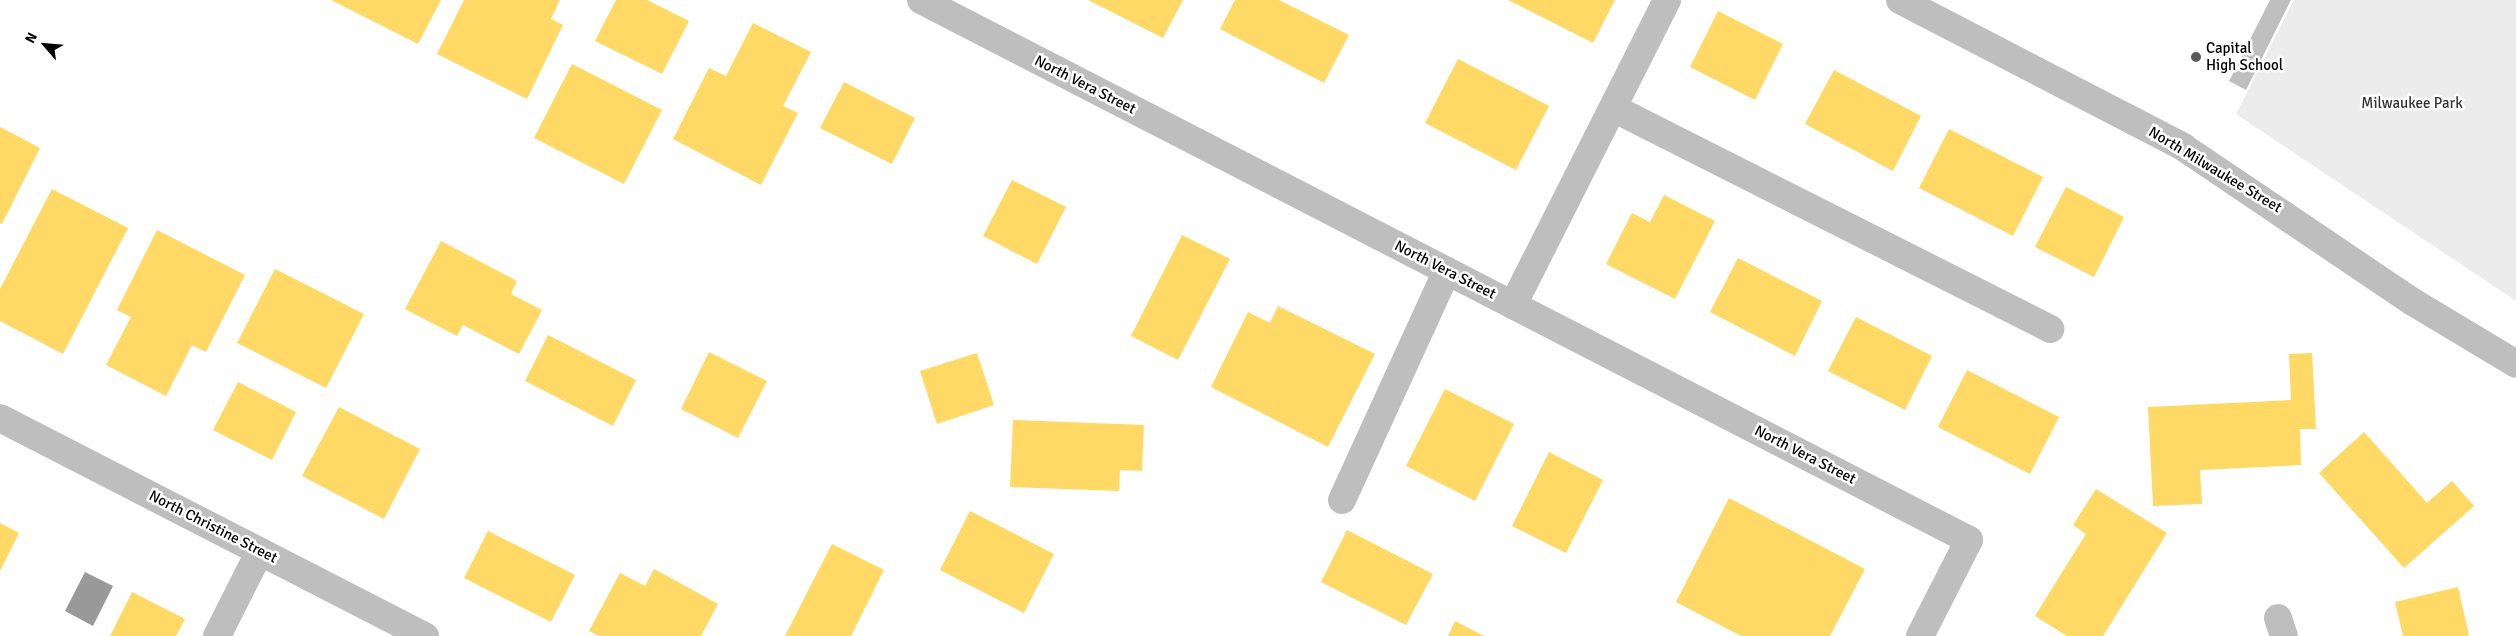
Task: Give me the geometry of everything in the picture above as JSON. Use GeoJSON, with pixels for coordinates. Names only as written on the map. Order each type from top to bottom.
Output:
{"type":"FeatureCollection","features":[{"type":"Feature","properties":{"kind":"street","name":"North Vera Street"},"geometry":{"type":"LineString","coordinates":[[921,0],[1969,540],[1920,636]]}},
{"type":"Feature","properties":{"kind":"street"},"geometry":{"type":"LineString","coordinates":[[1513,305],[1668,0]]}},
{"type":"Feature","properties":{"kind":"street","name":"North Milwaukee Street"},"geometry":{"type":"LineString","coordinates":[[1900,0],[2183,147],[2413,302],[2516,364]]}},
{"type":"Feature","properties":{"kind":"street"},"geometry":{"type":"LineString","coordinates":[[1613,108],[2050,329]]}},
{"type":"Feature","properties":{"kind":"street"},"geometry":{"type":"LineString","coordinates":[[1342,500],[1447,271]]}},
{"type":"Feature","properties":{"kind":"street","name":"North Christine Street"},"geometry":{"type":"LineString","coordinates":[[0,418],[425,636]]}},
{"type":"Feature","properties":{"kind":"street"},"geometry":{"type":"LineString","coordinates":[[217,636],[260,551]]}},
{"type":"Feature","properties":{"kind":"green space","name":"Milwaukee Park"},"geometry":{"type":"Polygon","coordinates":[[[2294,0],[2516,0],[2516,301],[2236,114],[2294,0]]]}},
{"type":"Feature","properties":{"kind":"shaded area"},"geometry":{"type":"Polygon","coordinates":[[[2270,0],[2291,0],[2246,90],[2229,81],[2270,0]]]}},
{"type":"Feature","properties":{"kind":"building: Homes"},"geometry":{"type":"Polygon","coordinates":[[[331,0],[441,0],[418,44],[331,0]]]}},
{"type":"Feature","properties":{"kind":"building: Homes"},"geometry":{"type":"Polygon","coordinates":[[[464,0],[560,0],[551,19],[563,25],[527,99],[437,54],[464,0]]]}},
{"type":"Feature","properties":{"kind":"building: Homes"},"geometry":{"type":"Polygon","coordinates":[[[616,0],[647,0],[689,21],[662,74],[595,41],[616,0]]]}},
{"type":"Feature","properties":{"kind":"building: Homes"},"geometry":{"type":"Polygon","coordinates":[[[1088,0],[1183,0],[1163,38],[1088,0]]]}},
{"type":"Feature","properties":{"kind":"building: Homes"},"geometry":{"type":"Polygon","coordinates":[[[1235,0],[1279,0],[1349,35],[1324,83],[1220,29],[1235,0]]]}},
{"type":"Feature","properties":{"kind":"building: Homes"},"geometry":{"type":"Polygon","coordinates":[[[1508,0],[1615,0],[1593,43],[1508,0]]]}},
{"type":"Feature","properties":{"kind":"building: Homes"},"geometry":{"type":"Polygon","coordinates":[[[1718,11],[1783,44],[1755,100],[1690,67],[1718,11]]]}},
{"type":"Feature","properties":{"kind":"building: Homes"},"geometry":{"type":"Polygon","coordinates":[[[753,23],[811,52],[783,106],[798,113],[761,185],[673,139],[709,68],[726,76],[753,23]]]}},
{"type":"Feature","properties":{"kind":"building: Homes"},"geometry":{"type":"Polygon","coordinates":[[[1458,59],[1549,106],[1516,170],[1425,123],[1458,59]]]}},
{"type":"Feature","properties":{"kind":"building: Homes"},"geometry":{"type":"Polygon","coordinates":[[[572,64],[662,110],[624,184],[534,138],[572,64]]]}},
{"type":"Feature","properties":{"kind":"building: Homes"},"geometry":{"type":"Polygon","coordinates":[[[1834,70],[1921,116],[1893,171],[1805,124],[1834,70]]]}},
{"type":"Feature","properties":{"kind":"building: Homes"},"geometry":{"type":"Polygon","coordinates":[[[844,82],[915,118],[892,164],[820,128],[844,82]]]}},
{"type":"Feature","properties":{"kind":"building: Homes"},"geometry":{"type":"Polygon","coordinates":[[[0,127],[40,148],[2,224],[0,223],[0,127]]]}},
{"type":"Feature","properties":{"kind":"building: Homes"},"geometry":{"type":"Polygon","coordinates":[[[1949,129],[2043,177],[2013,236],[1919,188],[1949,129]]]}},
{"type":"Feature","properties":{"kind":"building: Homes"},"geometry":{"type":"Polygon","coordinates":[[[1012,180],[1066,207],[1037,264],[983,236],[1012,180]]]}},
{"type":"Feature","properties":{"kind":"building: Homes"},"geometry":{"type":"Polygon","coordinates":[[[2066,187],[2124,217],[2094,277],[2035,247],[2066,187]]]}},
{"type":"Feature","properties":{"kind":"building: Homes"},"geometry":{"type":"Polygon","coordinates":[[[52,189],[128,228],[63,354],[0,321],[0,289],[52,189]]]}},
{"type":"Feature","properties":{"kind":"building: Homes"},"geometry":{"type":"Polygon","coordinates":[[[1664,195],[1715,221],[1675,299],[1606,264],[1632,213],[1650,222],[1664,195]]]}},
{"type":"Feature","properties":{"kind":"building: Homes"},"geometry":{"type":"Polygon","coordinates":[[[157,230],[245,275],[206,352],[192,345],[166,396],[106,365],[131,317],[117,310],[157,230]]]}},
{"type":"Feature","properties":{"kind":"building: Homes"},"geometry":{"type":"Polygon","coordinates":[[[1182,235],[1230,259],[1178,360],[1131,336],[1182,235]]]}},
{"type":"Feature","properties":{"kind":"building: Homes"},"geometry":{"type":"Polygon","coordinates":[[[441,241],[517,281],[511,294],[542,310],[519,354],[463,325],[457,336],[405,309],[441,241]]]}},
{"type":"Feature","properties":{"kind":"building: Homes"},"geometry":{"type":"Polygon","coordinates":[[[1738,258],[1822,301],[1795,356],[1710,312],[1738,258]]]}},
{"type":"Feature","properties":{"kind":"building: Homes"},"geometry":{"type":"Polygon","coordinates":[[[275,269],[364,314],[326,388],[237,343],[275,269]]]}},
{"type":"Feature","properties":{"kind":"building: Homes"},"geometry":{"type":"Polygon","coordinates":[[[1278,306],[1375,354],[1328,447],[1211,387],[1248,312],[1270,323],[1278,306]]]}},
{"type":"Feature","properties":{"kind":"building: Homes"},"geometry":{"type":"Polygon","coordinates":[[[1856,317],[1932,356],[1905,410],[1828,371],[1856,317]]]}},
{"type":"Feature","properties":{"kind":"building: Homes"},"geometry":{"type":"Polygon","coordinates":[[[548,335],[636,380],[613,426],[525,381],[548,335]]]}},
{"type":"Feature","properties":{"kind":"building: Homes"},"geometry":{"type":"Polygon","coordinates":[[[709,352],[767,381],[738,438],[681,409],[709,352]]]}},
{"type":"Feature","properties":{"kind":"building: Homes"},"geometry":{"type":"Polygon","coordinates":[[[977,353],[994,405],[937,424],[920,371],[977,353]]]}},
{"type":"Feature","properties":{"kind":"building: Homes"},"geometry":{"type":"Polygon","coordinates":[[[2312,353],[2316,429],[2300,429],[2301,465],[2200,470],[2202,504],[2153,506],[2148,407],[2291,400],[2289,354],[2312,353]]]}},
{"type":"Feature","properties":{"kind":"building: Homes"},"geometry":{"type":"Polygon","coordinates":[[[1967,370],[2059,417],[2030,474],[1938,427],[1967,370]]]}},
{"type":"Feature","properties":{"kind":"building: Homes"},"geometry":{"type":"Polygon","coordinates":[[[238,382],[296,412],[272,460],[213,430],[238,382]]]}},
{"type":"Feature","properties":{"kind":"building: Homes"},"geometry":{"type":"Polygon","coordinates":[[[1445,389],[1514,424],[1475,501],[1406,466],[1445,389]]]}},
{"type":"Feature","properties":{"kind":"building: Homes"},"geometry":{"type":"Polygon","coordinates":[[[339,407],[420,449],[384,519],[302,476],[339,407]]]}},
{"type":"Feature","properties":{"kind":"building: Homes"},"geometry":{"type":"Polygon","coordinates":[[[1013,420],[1144,425],[1142,471],[1120,470],[1119,491],[1010,487],[1013,420]]]}},
{"type":"Feature","properties":{"kind":"building: Homes"},"geometry":{"type":"Polygon","coordinates":[[[2364,432],[2427,503],[2452,481],[2474,506],[2404,568],[2319,473],[2364,432]]]}},
{"type":"Feature","properties":{"kind":"building: Homes"},"geometry":{"type":"Polygon","coordinates":[[[1549,452],[1603,480],[1566,553],[1512,526],[1549,452]]]}},
{"type":"Feature","properties":{"kind":"building: Homes"},"geometry":{"type":"Polygon","coordinates":[[[2096,489],[2167,533],[2103,636],[2067,636],[2035,616],[2086,534],[2073,525],[2096,489]]]}},
{"type":"Feature","properties":{"kind":"building: Homes"},"geometry":{"type":"Polygon","coordinates":[[[1729,498],[1865,569],[1830,636],[1741,636],[1676,602],[1729,498]]]}},
{"type":"Feature","properties":{"kind":"building: Homes"},"geometry":{"type":"Polygon","coordinates":[[[970,511],[1054,554],[1024,613],[940,570],[970,511]]]}},
{"type":"Feature","properties":{"kind":"building: Homes"},"geometry":{"type":"Polygon","coordinates":[[[0,523],[19,533],[0,571],[0,523]]]}},
{"type":"Feature","properties":{"kind":"building: Homes"},"geometry":{"type":"Polygon","coordinates":[[[1347,530],[1433,574],[1406,625],[1321,582],[1347,530]]]}},
{"type":"Feature","properties":{"kind":"building: Homes"},"geometry":{"type":"Polygon","coordinates":[[[488,531],[575,575],[551,622],[464,578],[488,531]]]}},
{"type":"Feature","properties":{"kind":"building: Homes"},"geometry":{"type":"Polygon","coordinates":[[[832,544],[884,570],[851,636],[785,636],[832,544]]]}},
{"type":"Feature","properties":{"kind":"building: Homes"},"geometry":{"type":"Polygon","coordinates":[[[654,569],[718,604],[701,636],[599,636],[589,631],[620,573],[645,586],[654,569]]]}},
{"type":"Feature","properties":{"kind":"building: Homes"},"geometry":{"type":"Polygon","coordinates":[[[2458,587],[2469,636],[2403,636],[2395,602],[2458,587]]]}},
{"type":"Feature","properties":{"kind":"building: Homes"},"geometry":{"type":"Polygon","coordinates":[[[132,592],[185,619],[176,636],[110,636],[132,592]]]}},
{"type":"Feature","properties":{"kind":"building: Homes"},"geometry":{"type":"Polygon","coordinates":[[[1455,621],[1484,636],[1448,636],[1455,621]]]}},
{"type":"Feature","properties":{"kind":"building: Industry"},"geometry":{"type":"Polygon","coordinates":[[[85,572],[113,586],[93,626],[65,611],[85,572]]]}},
{"type":"Feature","properties":{"kind":"place","name":"Capital High School"},"geometry":{"type":"Point","coordinates":[2196,57]}}]}
